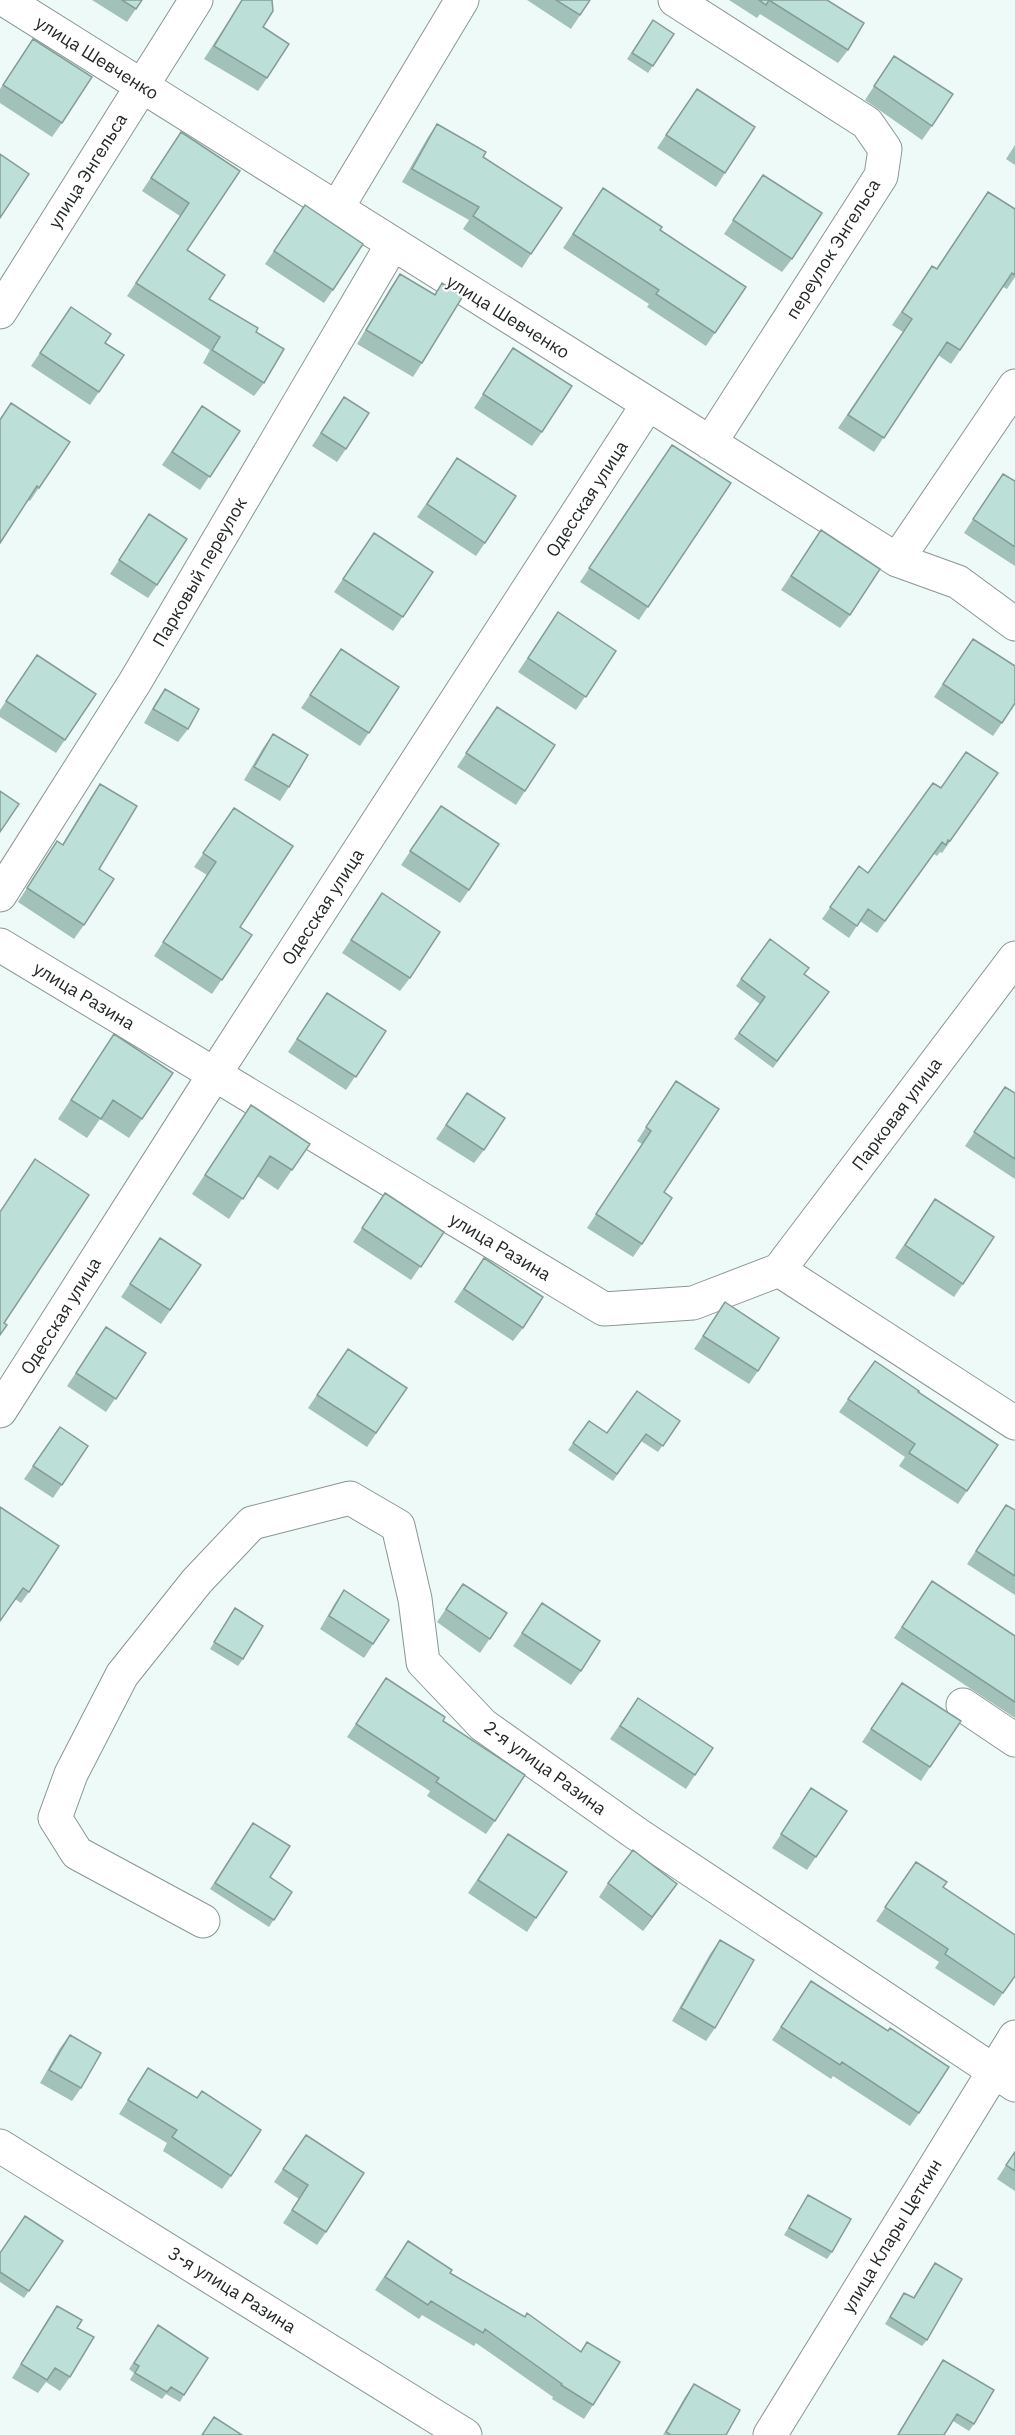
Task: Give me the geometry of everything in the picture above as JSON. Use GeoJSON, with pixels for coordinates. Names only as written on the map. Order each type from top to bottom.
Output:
{"type":"FeatureCollection","features":[{"type":"Feature","properties":{"kind":"street","name":"улица Шевченко"},"geometry":{"type":"LineString","coordinates":[[5,0],[897,560],[958,582],[1015,624]]}},
{"type":"Feature","properties":{"kind":"street","name":"улица Энгельса"},"geometry":{"type":"LineString","coordinates":[[0,312],[196,0]]}},
{"type":"Feature","properties":{"kind":"street"},"geometry":{"type":"LineString","coordinates":[[337,208],[462,0]]}},
{"type":"Feature","properties":{"kind":"street","name":"переулок Энгельса"},"geometry":{"type":"LineString","coordinates":[[675,0],[867,123],[885,149],[881,176],[710,443]]}},
{"type":"Feature","properties":{"kind":"street","name":"Парковый переулок"},"geometry":{"type":"LineString","coordinates":[[0,895],[135,682],[392,245]]}},
{"type":"Feature","properties":{"kind":"street"},"geometry":{"type":"LineString","coordinates":[[897,560],[1015,386]]}},
{"type":"Feature","properties":{"kind":"street","name":"Одесская улица"},"geometry":{"type":"LineString","coordinates":[[0,1411],[214,1075],[648,404]]}},
{"type":"Feature","properties":{"kind":"street","name":"улица Разина"},"geometry":{"type":"LineString","coordinates":[[0,945],[604,1309],[693,1303],[779,1270]]}},
{"type":"Feature","properties":{"kind":"street","name":"Парковая улица"},"geometry":{"type":"LineString","coordinates":[[779,1270],[1015,958]]}},
{"type":"Feature","properties":{"kind":"street"},"geometry":{"type":"LineString","coordinates":[[779,1270],[1015,1424]]}},
{"type":"Feature","properties":{"kind":"street","name":"2-я улица Разина"},"geometry":{"type":"LineString","coordinates":[[203,1921],[77,1852],[55,1818],[71,1774],[122,1675],[197,1581],[252,1523],[350,1498],[398,1526],[415,1599],[423,1662],[483,1725],[637,1834],[1004,2078]]}},
{"type":"Feature","properties":{"kind":"street"},"geometry":{"type":"LineString","coordinates":[[963,1705],[1015,1740]]}},
{"type":"Feature","properties":{"kind":"street","name":"улица Клары Цеткин"},"geometry":{"type":"LineString","coordinates":[[770,2435],[1004,2078],[1015,2037]]}},
{"type":"Feature","properties":{"kind":"street","name":"3-я улица Разина"},"geometry":{"type":"LineString","coordinates":[[0,2146],[465,2435]]}},
{"type":"Feature","properties":{"kind":"building"},"geometry":{"type":"Polygon","coordinates":[[[122,0],[142,0],[136,9],[122,0]]]}},
{"type":"Feature","properties":{"kind":"building"},"geometry":{"type":"Polygon","coordinates":[[[242,0],[272,0],[273,11],[263,27],[289,44],[267,78],[214,46],[242,0]]]}},
{"type":"Feature","properties":{"kind":"building"},"geometry":{"type":"Polygon","coordinates":[[[556,0],[590,0],[580,15],[556,0]]]}},
{"type":"Feature","properties":{"kind":"building"},"geometry":{"type":"Polygon","coordinates":[[[759,0],[769,0],[766,5],[759,0]]]}},
{"type":"Feature","properties":{"kind":"building"},"geometry":{"type":"Polygon","coordinates":[[[769,0],[827,0],[864,23],[848,50],[769,0]]]}},
{"type":"Feature","properties":{"kind":"building"},"geometry":{"type":"Polygon","coordinates":[[[653,20],[674,34],[653,66],[632,53],[653,20]]]}},
{"type":"Feature","properties":{"kind":"building"},"geometry":{"type":"Polygon","coordinates":[[[33,39],[92,77],[62,123],[3,85],[33,39]]]}},
{"type":"Feature","properties":{"kind":"building"},"geometry":{"type":"Polygon","coordinates":[[[894,56],[953,94],[932,126],[874,86],[894,56]]]}},
{"type":"Feature","properties":{"kind":"building"},"geometry":{"type":"Polygon","coordinates":[[[697,89],[755,127],[725,173],[666,135],[697,89]]]}},
{"type":"Feature","properties":{"kind":"building"},"geometry":{"type":"Polygon","coordinates":[[[437,124],[486,152],[483,157],[562,208],[531,254],[473,216],[479,207],[412,169],[437,124]]]}},
{"type":"Feature","properties":{"kind":"building"},"geometry":{"type":"Polygon","coordinates":[[[181,132],[240,171],[187,250],[225,275],[209,299],[258,328],[256,332],[284,349],[264,383],[212,350],[220,337],[136,283],[189,203],[151,178],[181,132]]]}},
{"type":"Feature","properties":{"kind":"building"},"geometry":{"type":"Polygon","coordinates":[[[0,154],[29,174],[0,218],[0,154]]]}},
{"type":"Feature","properties":{"kind":"building"},"geometry":{"type":"Polygon","coordinates":[[[763,175],[822,213],[792,259],[733,220],[763,175]]]}},
{"type":"Feature","properties":{"kind":"building"},"geometry":{"type":"Polygon","coordinates":[[[603,188],[662,227],[660,230],[746,287],[715,333],[656,294],[659,290],[573,234],[603,188]]]}},
{"type":"Feature","properties":{"kind":"building"},"geometry":{"type":"Polygon","coordinates":[[[988,192],[1015,209],[1015,275],[1012,273],[960,350],[947,342],[884,438],[848,415],[912,319],[902,312],[932,266],[937,269],[988,192]]]}},
{"type":"Feature","properties":{"kind":"building"},"geometry":{"type":"Polygon","coordinates":[[[305,205],[363,244],[333,290],[274,251],[305,205]]]}},
{"type":"Feature","properties":{"kind":"building"},"geometry":{"type":"Polygon","coordinates":[[[400,274],[435,295],[442,283],[463,296],[422,363],[366,330],[400,274]]]}},
{"type":"Feature","properties":{"kind":"building"},"geometry":{"type":"Polygon","coordinates":[[[71,307],[111,334],[105,343],[124,355],[99,392],[40,353],[71,307]]]}},
{"type":"Feature","properties":{"kind":"building"},"geometry":{"type":"Polygon","coordinates":[[[513,348],[572,386],[542,432],[483,394],[513,348]]]}},
{"type":"Feature","properties":{"kind":"building"},"geometry":{"type":"Polygon","coordinates":[[[344,397],[369,413],[346,449],[321,433],[344,397]]]}},
{"type":"Feature","properties":{"kind":"building"},"geometry":{"type":"Polygon","coordinates":[[[11,403],[70,442],[39,488],[37,486],[0,543],[0,420],[11,403]]]}},
{"type":"Feature","properties":{"kind":"building"},"geometry":{"type":"Polygon","coordinates":[[[202,406],[240,431],[210,477],[172,452],[202,406]]]}},
{"type":"Feature","properties":{"kind":"building"},"geometry":{"type":"Polygon","coordinates":[[[672,445],[731,483],[648,607],[589,568],[672,445]]]}},
{"type":"Feature","properties":{"kind":"building"},"geometry":{"type":"Polygon","coordinates":[[[457,458],[516,496],[485,543],[427,504],[457,458]]]}},
{"type":"Feature","properties":{"kind":"building"},"geometry":{"type":"Polygon","coordinates":[[[1003,474],[1015,481],[1015,547],[973,519],[1003,474]]]}},
{"type":"Feature","properties":{"kind":"building"},"geometry":{"type":"Polygon","coordinates":[[[149,514],[187,539],[157,585],[119,560],[149,514]]]}},
{"type":"Feature","properties":{"kind":"building"},"geometry":{"type":"Polygon","coordinates":[[[821,530],[880,569],[850,615],[791,576],[821,530]]]}},
{"type":"Feature","properties":{"kind":"building"},"geometry":{"type":"Polygon","coordinates":[[[374,533],[433,572],[403,617],[343,579],[374,533]]]}},
{"type":"Feature","properties":{"kind":"building"},"geometry":{"type":"Polygon","coordinates":[[[558,612],[616,651],[586,697],[528,658],[558,612]]]}},
{"type":"Feature","properties":{"kind":"building"},"geometry":{"type":"Polygon","coordinates":[[[973,639],[1015,666],[1015,703],[1002,723],[943,684],[973,639]]]}},
{"type":"Feature","properties":{"kind":"building"},"geometry":{"type":"Polygon","coordinates":[[[341,649],[399,687],[369,733],[310,695],[341,649]]]}},
{"type":"Feature","properties":{"kind":"building"},"geometry":{"type":"Polygon","coordinates":[[[37,655],[96,694],[65,740],[6,701],[37,655]]]}},
{"type":"Feature","properties":{"kind":"building"},"geometry":{"type":"Polygon","coordinates":[[[165,689],[199,709],[188,729],[153,709],[165,689]]]}},
{"type":"Feature","properties":{"kind":"building"},"geometry":{"type":"Polygon","coordinates":[[[497,707],[555,745],[525,791],[466,753],[497,707]]]}},
{"type":"Feature","properties":{"kind":"building"},"geometry":{"type":"Polygon","coordinates":[[[273,734],[308,755],[289,787],[254,767],[273,734]]]}},
{"type":"Feature","properties":{"kind":"building"},"geometry":{"type":"Polygon","coordinates":[[[966,752],[998,773],[950,841],[948,840],[946,845],[942,842],[885,921],[868,909],[857,926],[830,907],[859,866],[868,873],[933,783],[941,788],[966,752]]]}},
{"type":"Feature","properties":{"kind":"building"},"geometry":{"type":"Polygon","coordinates":[[[100,784],[137,806],[99,869],[114,879],[84,925],[27,888],[57,841],[63,845],[100,784]]]}},
{"type":"Feature","properties":{"kind":"building"},"geometry":{"type":"Polygon","coordinates":[[[0,791],[19,804],[0,832],[0,791]]]}},
{"type":"Feature","properties":{"kind":"building"},"geometry":{"type":"Polygon","coordinates":[[[441,806],[499,844],[469,890],[410,851],[441,806]]]}},
{"type":"Feature","properties":{"kind":"building"},"geometry":{"type":"Polygon","coordinates":[[[234,808],[293,846],[240,927],[252,935],[222,980],[163,942],[216,862],[203,853],[234,808]]]}},
{"type":"Feature","properties":{"kind":"building"},"geometry":{"type":"Polygon","coordinates":[[[382,893],[440,932],[410,978],[351,940],[382,893]]]}},
{"type":"Feature","properties":{"kind":"building"},"geometry":{"type":"Polygon","coordinates":[[[770,939],[809,968],[804,974],[829,992],[777,1061],[739,1033],[765,997],[741,979],[770,939]]]}},
{"type":"Feature","properties":{"kind":"building"},"geometry":{"type":"Polygon","coordinates":[[[327,993],[386,1031],[356,1077],[297,1039],[327,993]]]}},
{"type":"Feature","properties":{"kind":"building"},"geometry":{"type":"Polygon","coordinates":[[[114,1034],[173,1073],[142,1119],[113,1100],[101,1119],[71,1100],[114,1034]]]}},
{"type":"Feature","properties":{"kind":"building"},"geometry":{"type":"Polygon","coordinates":[[[676,1081],[719,1109],[664,1192],[672,1198],[642,1244],[596,1214],[651,1131],[646,1127],[676,1081]]]}},
{"type":"Feature","properties":{"kind":"building"},"geometry":{"type":"Polygon","coordinates":[[[1005,1087],[1015,1093],[1015,1159],[974,1132],[1005,1087]]]}},
{"type":"Feature","properties":{"kind":"building"},"geometry":{"type":"Polygon","coordinates":[[[467,1093],[505,1118],[484,1150],[446,1125],[467,1093]]]}},
{"type":"Feature","properties":{"kind":"building"},"geometry":{"type":"Polygon","coordinates":[[[251,1105],[310,1144],[292,1170],[270,1156],[243,1199],[205,1175],[251,1105]]]}},
{"type":"Feature","properties":{"kind":"building"},"geometry":{"type":"Polygon","coordinates":[[[35,1159],[89,1195],[4,1323],[7,1325],[0,1335],[0,1212],[35,1159]]]}},
{"type":"Feature","properties":{"kind":"building"},"geometry":{"type":"Polygon","coordinates":[[[385,1193],[444,1232],[421,1267],[362,1228],[385,1193]]]}},
{"type":"Feature","properties":{"kind":"building"},"geometry":{"type":"Polygon","coordinates":[[[935,1199],[994,1237],[963,1284],[905,1245],[935,1199]]]}},
{"type":"Feature","properties":{"kind":"building"},"geometry":{"type":"Polygon","coordinates":[[[160,1238],[201,1265],[170,1310],[130,1284],[160,1238]]]}},
{"type":"Feature","properties":{"kind":"building"},"geometry":{"type":"Polygon","coordinates":[[[484,1258],[543,1297],[523,1328],[464,1289],[484,1258]]]}},
{"type":"Feature","properties":{"kind":"building"},"geometry":{"type":"Polygon","coordinates":[[[725,1302],[779,1338],[758,1371],[703,1336],[725,1302]]]}},
{"type":"Feature","properties":{"kind":"building"},"geometry":{"type":"Polygon","coordinates":[[[106,1327],[146,1353],[116,1399],[76,1373],[106,1327]]]}},
{"type":"Feature","properties":{"kind":"building"},"geometry":{"type":"Polygon","coordinates":[[[348,1349],[407,1388],[376,1433],[317,1395],[348,1349]]]}},
{"type":"Feature","properties":{"kind":"building"},"geometry":{"type":"Polygon","coordinates":[[[875,1361],[998,1445],[967,1491],[909,1453],[915,1444],[848,1399],[875,1361]]]}},
{"type":"Feature","properties":{"kind":"building"},"geometry":{"type":"Polygon","coordinates":[[[637,1391],[680,1421],[663,1446],[646,1434],[617,1474],[573,1443],[589,1421],[607,1433],[637,1391]]]}},
{"type":"Feature","properties":{"kind":"building"},"geometry":{"type":"Polygon","coordinates":[[[60,1427],[88,1446],[62,1485],[33,1466],[60,1427]]]}},
{"type":"Feature","properties":{"kind":"building"},"geometry":{"type":"Polygon","coordinates":[[[1006,1505],[1015,1510],[1015,1576],[976,1551],[1006,1505]]]}},
{"type":"Feature","properties":{"kind":"building"},"geometry":{"type":"Polygon","coordinates":[[[0,1507],[59,1546],[29,1592],[23,1588],[0,1621],[0,1507]]]}},
{"type":"Feature","properties":{"kind":"building"},"geometry":{"type":"Polygon","coordinates":[[[932,1581],[1015,1636],[1015,1702],[902,1627],[932,1581]]]}},
{"type":"Feature","properties":{"kind":"building"},"geometry":{"type":"Polygon","coordinates":[[[463,1584],[507,1613],[490,1639],[446,1609],[463,1584]]]}},
{"type":"Feature","properties":{"kind":"building"},"geometry":{"type":"Polygon","coordinates":[[[344,1590],[389,1620],[373,1644],[329,1616],[344,1590]]]}},
{"type":"Feature","properties":{"kind":"building"},"geometry":{"type":"Polygon","coordinates":[[[542,1603],[600,1641],[581,1671],[522,1633],[542,1603]]]}},
{"type":"Feature","properties":{"kind":"building"},"geometry":{"type":"Polygon","coordinates":[[[235,1608],[263,1626],[243,1659],[214,1642],[235,1608]]]}},
{"type":"Feature","properties":{"kind":"building"},"geometry":{"type":"Polygon","coordinates":[[[386,1678],[445,1717],[443,1721],[525,1775],[495,1821],[436,1782],[439,1778],[356,1724],[386,1678]]]}},
{"type":"Feature","properties":{"kind":"building"},"geometry":{"type":"Polygon","coordinates":[[[902,1683],[961,1721],[930,1767],[871,1729],[902,1683]]]}},
{"type":"Feature","properties":{"kind":"building"},"geometry":{"type":"Polygon","coordinates":[[[638,1698],[713,1748],[695,1775],[620,1726],[638,1698]]]}},
{"type":"Feature","properties":{"kind":"building"},"geometry":{"type":"Polygon","coordinates":[[[811,1788],[847,1811],[816,1857],[781,1834],[811,1788]]]}},
{"type":"Feature","properties":{"kind":"building"},"geometry":{"type":"Polygon","coordinates":[[[253,1823],[290,1846],[270,1877],[292,1892],[274,1920],[215,1883],[253,1823]]]}},
{"type":"Feature","properties":{"kind":"building"},"geometry":{"type":"Polygon","coordinates":[[[508,1834],[567,1872],[536,1918],[478,1880],[508,1834]]]}},
{"type":"Feature","properties":{"kind":"building"},"geometry":{"type":"Polygon","coordinates":[[[633,1850],[677,1884],[652,1917],[608,1883],[633,1850]]]}},
{"type":"Feature","properties":{"kind":"building"},"geometry":{"type":"Polygon","coordinates":[[[916,1862],[947,1882],[943,1887],[1015,1935],[1015,1976],[1003,1993],[945,1954],[948,1949],[885,1907],[916,1862]]]}},
{"type":"Feature","properties":{"kind":"building"},"geometry":{"type":"Polygon","coordinates":[[[720,1940],[754,1960],[715,2028],[681,2008],[720,1940]]]}},
{"type":"Feature","properties":{"kind":"building"},"geometry":{"type":"Polygon","coordinates":[[[811,1981],[888,2031],[890,2028],[949,2067],[919,2113],[842,2062],[840,2065],[781,2027],[811,1981]]]}},
{"type":"Feature","properties":{"kind":"building"},"geometry":{"type":"Polygon","coordinates":[[[70,2035],[101,2053],[81,2088],[49,2070],[70,2035]]]}},
{"type":"Feature","properties":{"kind":"building"},"geometry":{"type":"Polygon","coordinates":[[[148,2068],[197,2098],[202,2091],[261,2130],[231,2176],[172,2137],[177,2130],[128,2100],[148,2068]]]}},
{"type":"Feature","properties":{"kind":"building"},"geometry":{"type":"Polygon","coordinates":[[[306,2135],[364,2173],[326,2232],[292,2210],[308,2185],[283,2169],[306,2135]]]}},
{"type":"Feature","properties":{"kind":"building"},"geometry":{"type":"Polygon","coordinates":[[[1015,2152],[1015,2171],[1006,2165],[1015,2152]]]}},
{"type":"Feature","properties":{"kind":"building"},"geometry":{"type":"Polygon","coordinates":[[[808,2195],[851,2219],[832,2252],[789,2228],[808,2195]]]}},
{"type":"Feature","properties":{"kind":"building"},"geometry":{"type":"Polygon","coordinates":[[[25,2216],[63,2241],[29,2291],[0,2272],[0,2253],[25,2216]]]}},
{"type":"Feature","properties":{"kind":"building"},"geometry":{"type":"Polygon","coordinates":[[[408,2241],[452,2270],[450,2273],[525,2317],[527,2313],[581,2352],[587,2342],[620,2362],[593,2405],[561,2385],[485,2329],[483,2333],[431,2301],[428,2305],[385,2277],[408,2241]]]}},
{"type":"Feature","properties":{"kind":"building"},"geometry":{"type":"Polygon","coordinates":[[[935,2263],[962,2279],[927,2340],[890,2317],[904,2293],[914,2298],[935,2263]]]}},
{"type":"Feature","properties":{"kind":"building"},"geometry":{"type":"Polygon","coordinates":[[[57,2306],[82,2320],[77,2328],[94,2337],[70,2377],[55,2368],[47,2380],[21,2364],[57,2306]]]}},
{"type":"Feature","properties":{"kind":"building"},"geometry":{"type":"Polygon","coordinates":[[[158,2325],[208,2358],[184,2395],[171,2387],[167,2392],[135,2373],[139,2366],[134,2363],[158,2325]]]}},
{"type":"Feature","properties":{"kind":"building"},"geometry":{"type":"Polygon","coordinates":[[[943,2360],[994,2390],[974,2424],[957,2414],[944,2435],[898,2435],[943,2360]]]}},
{"type":"Feature","properties":{"kind":"building"},"geometry":{"type":"Polygon","coordinates":[[[694,2384],[740,2410],[726,2435],[671,2435],[666,2432],[694,2384]]]}},
{"type":"Feature","properties":{"kind":"building"},"geometry":{"type":"Polygon","coordinates":[[[214,2417],[242,2435],[202,2435],[214,2417]]]}}]}
